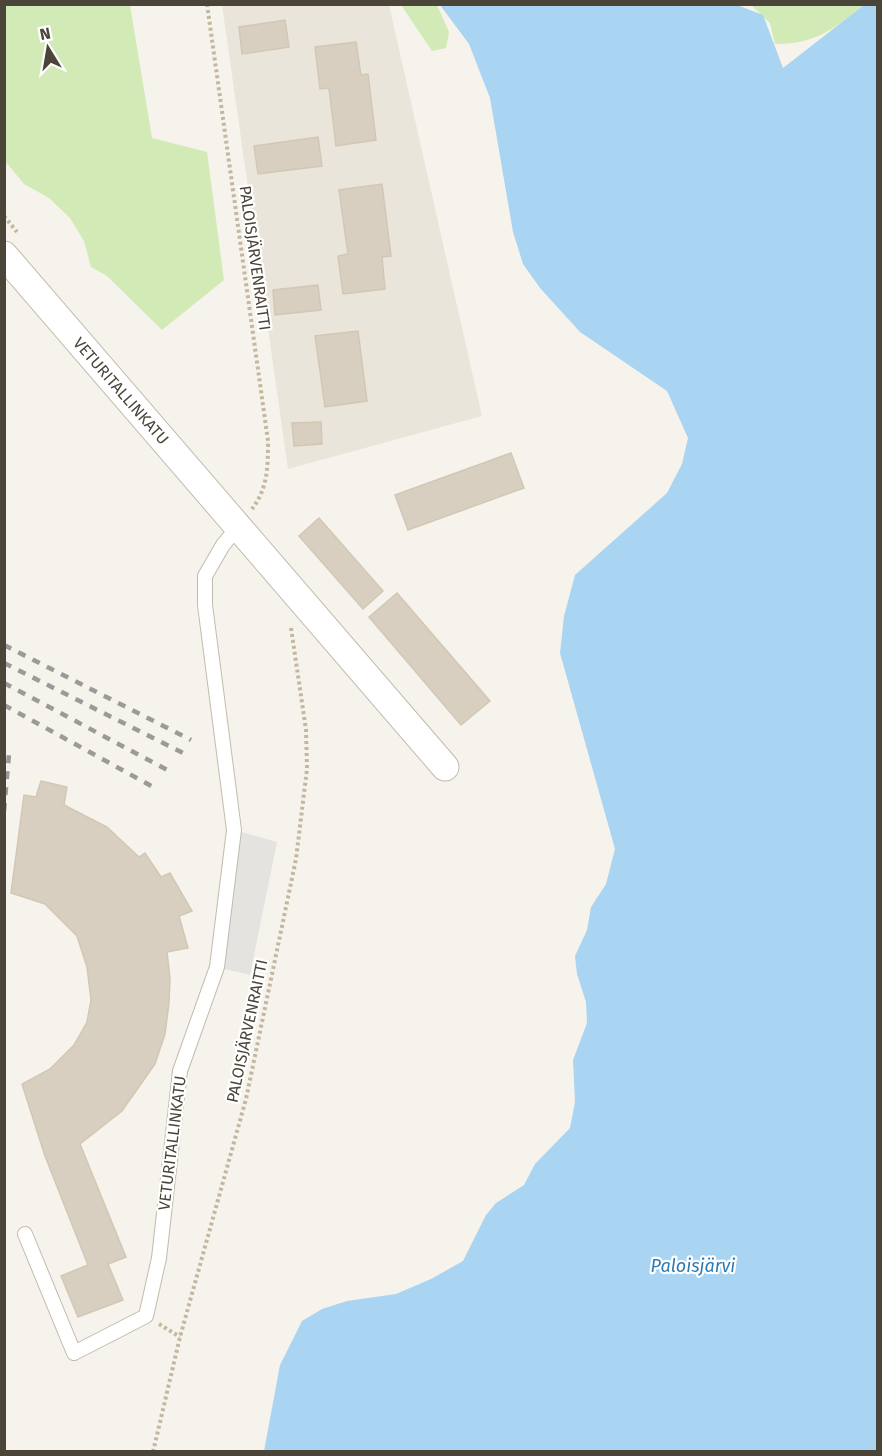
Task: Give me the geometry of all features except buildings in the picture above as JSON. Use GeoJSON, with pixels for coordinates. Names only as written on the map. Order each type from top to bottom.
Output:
{"type":"FeatureCollection","features":[{"type":"Feature","properties":{"kind":"street","name":"VETURITALLINKATU"},"geometry":{"type":"LineString","coordinates":[[4,255],[244,519],[445,767]]}},
{"type":"Feature","properties":{"kind":"lane","name":"VETURITALLINKATU"},"geometry":{"type":"LineString","coordinates":[[25,1234],[74,1353],[146,1316],[159,1258],[180,1071],[217,967],[234,830],[205,605],[205,576],[223,544],[244,519]]}},
{"type":"Feature","properties":{"kind":"path","name":"PALOISJÄRVENRAITTI"},"geometry":{"type":"LineString","coordinates":[[207,4],[268,441],[268,472],[261,498],[244,519]]}},
{"type":"Feature","properties":{"kind":"path","name":"PALOISJÄRVENRAITTI"},"geometry":{"type":"LineString","coordinates":[[153,1452],[180,1337],[246,1099],[296,859],[304,799],[306,749],[289,620]]}},
{"type":"Feature","properties":{"kind":"shaded area"},"geometry":{"type":"Polygon","coordinates":[[[222,5],[389,5],[482,416],[288,469],[222,5]]]}},
{"type":"Feature","properties":{"kind":"shaded area"},"geometry":{"type":"Polygon","coordinates":[[[234,830],[277,842],[250,975],[217,967],[234,830]]]}},
{"type":"Feature","properties":{"kind":"green space"},"geometry":{"type":"Polygon","coordinates":[[[4,5],[130,5],[152,138],[207,152],[224,280],[162,330],[107,276],[91,267],[84,241],[70,218],[49,198],[24,184],[5,161],[4,5]]]}},
{"type":"Feature","properties":{"kind":"green space"},"geometry":{"type":"Polygon","coordinates":[[[401,5],[437,5],[449,32],[446,48],[432,51],[401,5]]]}},
{"type":"Feature","properties":{"kind":"green space"},"geometry":{"type":"Polygon","coordinates":[[[751,5],[864,5],[823,34],[801,42],[775,44],[770,23],[751,5]]]}},
{"type":"Feature","properties":{"kind":"water","name":"Paloisjärvi"},"geometry":{"type":"Polygon","coordinates":[[[440,5],[737,5],[763,15],[783,68],[864,5],[877,5],[877,1451],[264,1451],[280,1365],[302,1321],[322,1309],[347,1301],[396,1294],[431,1279],[463,1261],[486,1215],[496,1203],[524,1185],[535,1164],[570,1128],[575,1102],[573,1060],[587,1023],[586,1002],[577,974],[575,956],[587,930],[591,907],[606,884],[615,849],[560,653],[564,616],[575,575],[667,493],[682,464],[688,438],[667,391],[580,332],[540,288],[523,264],[513,232],[490,98],[469,44],[440,5]]]}},
{"type":"Feature","properties":{"kind":"railway"},"geometry":{"type":"LineString","coordinates":[[4,645],[191,740]]}},
{"type":"Feature","properties":{"kind":"railway"},"geometry":{"type":"LineString","coordinates":[[4,663],[185,754]]}},
{"type":"Feature","properties":{"kind":"railway"},"geometry":{"type":"LineString","coordinates":[[4,683],[173,773]]}},
{"type":"Feature","properties":{"kind":"railway"},"geometry":{"type":"LineString","coordinates":[[4,705],[155,788]]}},
{"type":"Feature","properties":{"kind":"railway"},"geometry":{"type":"LineString","coordinates":[[4,811],[9,754]]}}]}
